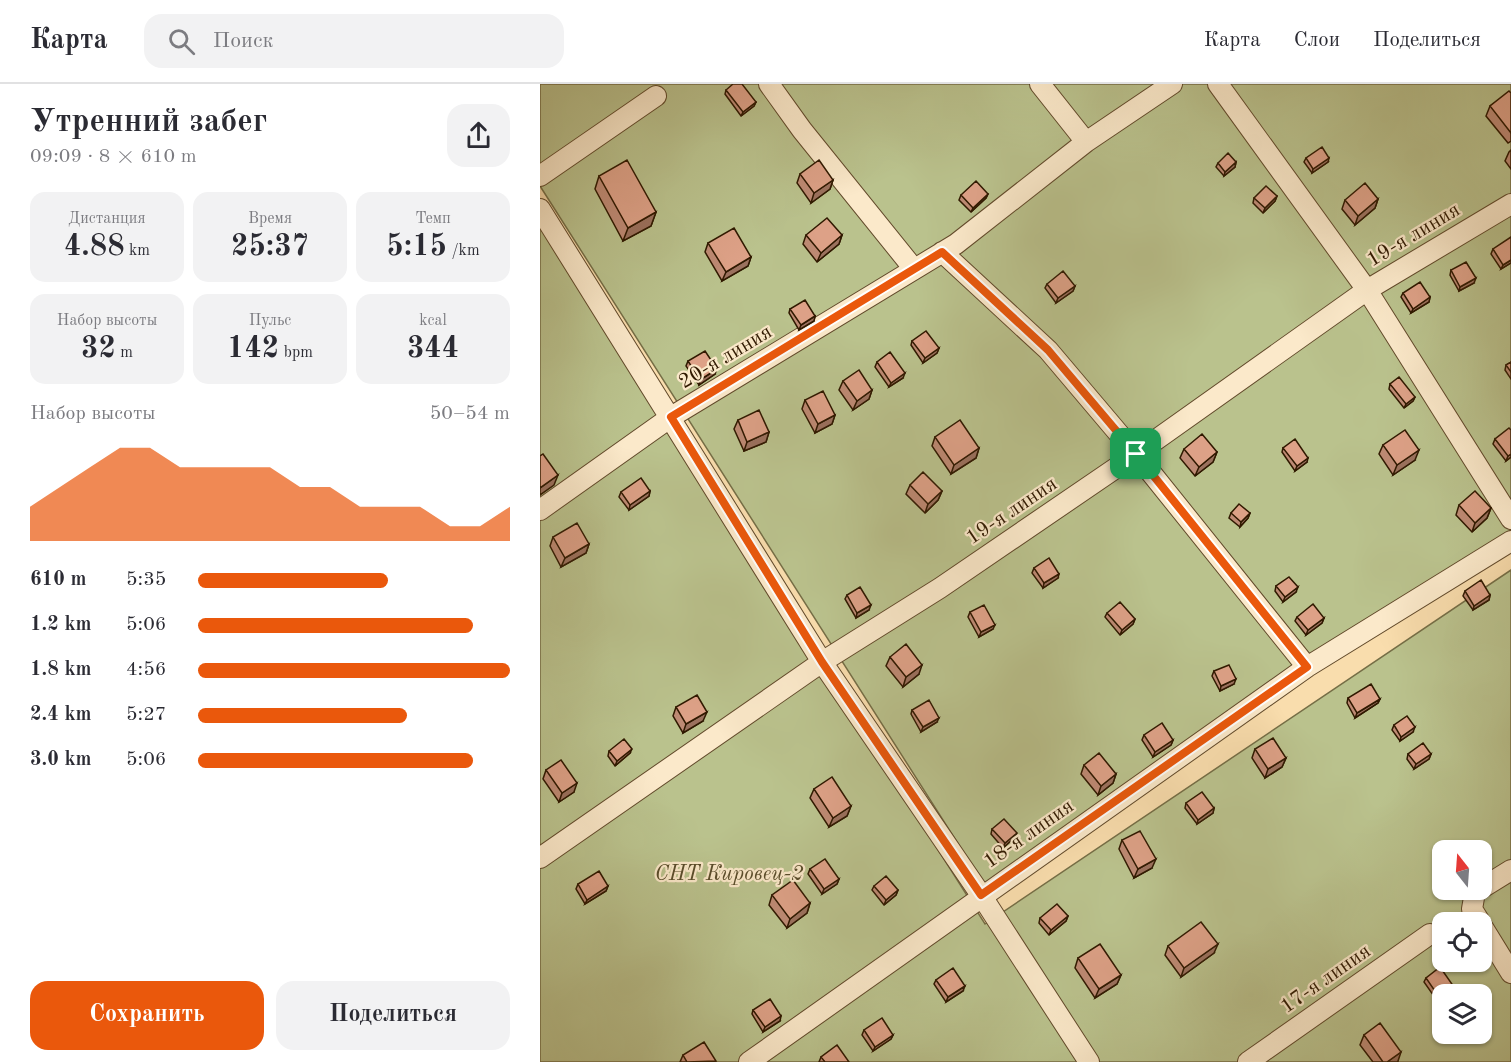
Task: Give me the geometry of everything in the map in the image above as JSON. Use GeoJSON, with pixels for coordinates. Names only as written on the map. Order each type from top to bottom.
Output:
{"type":"FeatureCollection","features":[{"type":"Feature","properties":{"kind":"street"},"geometry":{"type":"LineString","coordinates":[[769,84],[802,130],[914,269]]}},
{"type":"Feature","properties":{"kind":"street"},"geometry":{"type":"LineString","coordinates":[[1040,84],[1086,142]]}},
{"type":"Feature","properties":{"kind":"street","name":"20-я линия"},"geometry":{"type":"LineString","coordinates":[[540,510],[671,417],[956,244],[1086,142],[1172,84]]}},
{"type":"Feature","properties":{"kind":"street"},"geometry":{"type":"LineString","coordinates":[[1218,84],[1367,290],[1511,519]]}},
{"type":"Feature","properties":{"kind":"street"},"geometry":{"type":"LineString","coordinates":[[540,176],[656,96]]}},
{"type":"Feature","properties":{"kind":"street","name":"19-я линия"},"geometry":{"type":"LineString","coordinates":[[540,858],[822,662],[940,588],[1136,454],[1367,290],[1511,204]]}},
{"type":"Feature","properties":{"kind":"street"},"geometry":{"type":"LineString","coordinates":[[540,209],[822,662],[981,895],[1089,1062]]}},
{"type":"Feature","properties":{"kind":"street"},"geometry":{"type":"LineString","coordinates":[[942,252],[1048,350],[1136,454],[1307,667]]}},
{"type":"Feature","properties":{"kind":"street","name":"18-я линия"},"geometry":{"type":"LineString","coordinates":[[749,1062],[981,895],[1307,667],[1511,541]]}},
{"type":"Feature","properties":{"kind":"street"},"geometry":{"type":"LineString","coordinates":[[1492,882],[1511,870]]}},
{"type":"Feature","properties":{"kind":"street","name":"17-я линия"},"geometry":{"type":"LineString","coordinates":[[1248,1062],[1430,934]]}},
{"type":"Feature","properties":{"kind":"street"},"geometry":{"type":"LineString","coordinates":[[1492,942],[1511,973]]}},
{"type":"Feature","properties":{"kind":"green space"},"geometry":{"type":"Polygon","coordinates":[[[540,84],[1511,84],[1511,530],[1321,657],[990,894],[540,186],[540,84]]]}},
{"type":"Feature","properties":{"kind":"green space","name":"СНТ Кировец-2"},"geometry":{"type":"Polygon","coordinates":[[[540,220],[985,924],[1511,570],[1511,1062],[540,1062],[540,220]]]}},
{"type":"Feature","properties":{"kind":"building"},"geometry":{"type":"Polygon","coordinates":[[[733,84],[742,84],[756,102],[743,112],[726,90],[733,84]]]}},
{"type":"Feature","properties":{"kind":"building"},"geometry":{"type":"Polygon","coordinates":[[[1509,91],[1511,93],[1511,133],[1490,106],[1509,91]]]}},
{"type":"Feature","properties":{"kind":"building"},"geometry":{"type":"Polygon","coordinates":[[[1322,147],[1329,158],[1313,169],[1306,158],[1322,147]]]}},
{"type":"Feature","properties":{"kind":"building"},"geometry":{"type":"Polygon","coordinates":[[[1228,153],[1236,162],[1225,172],[1218,163],[1228,153]]]}},
{"type":"Feature","properties":{"kind":"building"},"geometry":{"type":"Polygon","coordinates":[[[627,160],[656,212],[628,228],[599,176],[627,160]]]}},
{"type":"Feature","properties":{"kind":"building"},"geometry":{"type":"Polygon","coordinates":[[[819,160],[833,180],[814,193],[800,174],[819,160]]]}},
{"type":"Feature","properties":{"kind":"building"},"geometry":{"type":"Polygon","coordinates":[[[976,181],[988,194],[973,208],[961,195],[976,181]]]}},
{"type":"Feature","properties":{"kind":"building"},"geometry":{"type":"Polygon","coordinates":[[[1365,183],[1378,199],[1358,216],[1345,200],[1365,183]]]}},
{"type":"Feature","properties":{"kind":"building"},"geometry":{"type":"Polygon","coordinates":[[[1266,186],[1277,196],[1265,208],[1254,198],[1266,186]]]}},
{"type":"Feature","properties":{"kind":"building"},"geometry":{"type":"Polygon","coordinates":[[[827,218],[842,235],[821,253],[806,235],[827,218]]]}},
{"type":"Feature","properties":{"kind":"building"},"geometry":{"type":"Polygon","coordinates":[[[734,228],[751,257],[726,272],[708,243],[734,228]]]}},
{"type":"Feature","properties":{"kind":"building"},"geometry":{"type":"Polygon","coordinates":[[[1511,237],[1511,260],[1503,265],[1493,249],[1511,237]]]}},
{"type":"Feature","properties":{"kind":"building"},"geometry":{"type":"Polygon","coordinates":[[[1466,262],[1476,278],[1460,287],[1451,270],[1466,262]]]}},
{"type":"Feature","properties":{"kind":"building"},"geometry":{"type":"Polygon","coordinates":[[[1063,271],[1075,286],[1058,298],[1047,284],[1063,271]]]}},
{"type":"Feature","properties":{"kind":"building"},"geometry":{"type":"Polygon","coordinates":[[[1420,282],[1430,297],[1413,309],[1403,293],[1420,282]]]}},
{"type":"Feature","properties":{"kind":"building"},"geometry":{"type":"Polygon","coordinates":[[[805,300],[815,316],[801,325],[790,309],[805,300]]]}},
{"type":"Feature","properties":{"kind":"building"},"geometry":{"type":"Polygon","coordinates":[[[926,331],[939,348],[925,358],[912,341],[926,331]]]}},
{"type":"Feature","properties":{"kind":"building"},"geometry":{"type":"Polygon","coordinates":[[[705,351],[717,369],[700,380],[688,361],[705,351]]]}},
{"type":"Feature","properties":{"kind":"building"},"geometry":{"type":"Polygon","coordinates":[[[890,352],[905,373],[891,383],[877,362],[890,352]]]}},
{"type":"Feature","properties":{"kind":"building"},"geometry":{"type":"Polygon","coordinates":[[[1511,362],[1511,372],[1506,365],[1511,362]]]}},
{"type":"Feature","properties":{"kind":"building"},"geometry":{"type":"Polygon","coordinates":[[[859,370],[872,390],[857,401],[843,381],[859,370]]]}},
{"type":"Feature","properties":{"kind":"building"},"geometry":{"type":"Polygon","coordinates":[[[1399,377],[1415,397],[1406,404],[1390,384],[1399,377]]]}},
{"type":"Feature","properties":{"kind":"building"},"geometry":{"type":"Polygon","coordinates":[[[823,391],[835,415],[818,424],[805,400],[823,391]]]}},
{"type":"Feature","properties":{"kind":"building"},"geometry":{"type":"Polygon","coordinates":[[[759,410],[769,432],[747,442],[738,420],[759,410]]]}},
{"type":"Feature","properties":{"kind":"building"},"geometry":{"type":"Polygon","coordinates":[[[960,420],[979,448],[954,465],[935,437],[960,420]]]}},
{"type":"Feature","properties":{"kind":"building"},"geometry":{"type":"Polygon","coordinates":[[[1509,428],[1511,430],[1511,454],[1508,456],[1495,439],[1509,428]]]}},
{"type":"Feature","properties":{"kind":"building"},"geometry":{"type":"Polygon","coordinates":[[[1405,430],[1419,450],[1397,465],[1383,445],[1405,430]]]}},
{"type":"Feature","properties":{"kind":"building"},"geometry":{"type":"Polygon","coordinates":[[[1202,434],[1217,452],[1199,467],[1184,449],[1202,434]]]}},
{"type":"Feature","properties":{"kind":"building"},"geometry":{"type":"Polygon","coordinates":[[[1295,439],[1308,458],[1297,466],[1283,448],[1295,439]]]}},
{"type":"Feature","properties":{"kind":"building"},"geometry":{"type":"Polygon","coordinates":[[[543,454],[558,475],[540,488],[540,456],[543,454]]]}},
{"type":"Feature","properties":{"kind":"building"},"geometry":{"type":"Polygon","coordinates":[[[923,472],[942,491],[928,504],[910,485],[923,472]]]}},
{"type":"Feature","properties":{"kind":"building"},"geometry":{"type":"Polygon","coordinates":[[[641,478],[650,491],[630,505],[621,492],[641,478]]]}},
{"type":"Feature","properties":{"kind":"building"},"geometry":{"type":"Polygon","coordinates":[[[1475,491],[1491,508],[1475,523],[1459,505],[1475,491]]]}},
{"type":"Feature","properties":{"kind":"building"},"geometry":{"type":"Polygon","coordinates":[[[1239,504],[1250,513],[1241,522],[1231,513],[1239,504]]]}},
{"type":"Feature","properties":{"kind":"building"},"geometry":{"type":"Polygon","coordinates":[[[577,523],[589,544],[565,558],[553,537],[577,523]]]}},
{"type":"Feature","properties":{"kind":"building"},"geometry":{"type":"Polygon","coordinates":[[[1049,558],[1059,574],[1044,583],[1034,568],[1049,558]]]}},
{"type":"Feature","properties":{"kind":"building"},"geometry":{"type":"Polygon","coordinates":[[[1289,577],[1298,587],[1285,597],[1276,586],[1289,577]]]}},
{"type":"Feature","properties":{"kind":"building"},"geometry":{"type":"Polygon","coordinates":[[[1481,580],[1490,595],[1474,606],[1465,591],[1481,580]]]}},
{"type":"Feature","properties":{"kind":"building"},"geometry":{"type":"Polygon","coordinates":[[[860,587],[871,605],[857,613],[847,595],[860,587]]]}},
{"type":"Feature","properties":{"kind":"building"},"geometry":{"type":"Polygon","coordinates":[[[1120,602],[1135,619],[1122,630],[1107,613],[1120,602]]]}},
{"type":"Feature","properties":{"kind":"building"},"geometry":{"type":"Polygon","coordinates":[[[1313,604],[1324,618],[1308,630],[1297,617],[1313,604]]]}},
{"type":"Feature","properties":{"kind":"building"},"geometry":{"type":"Polygon","coordinates":[[[984,605],[995,625],[981,632],[970,612],[984,605]]]}},
{"type":"Feature","properties":{"kind":"building"},"geometry":{"type":"Polygon","coordinates":[[[906,644],[922,665],[906,677],[890,657],[906,644]]]}},
{"type":"Feature","properties":{"kind":"building"},"geometry":{"type":"Polygon","coordinates":[[[1229,665],[1236,679],[1221,686],[1214,671],[1229,665]]]}},
{"type":"Feature","properties":{"kind":"building"},"geometry":{"type":"Polygon","coordinates":[[[1371,684],[1380,699],[1357,713],[1348,698],[1371,684]]]}},
{"type":"Feature","properties":{"kind":"building"},"geometry":{"type":"Polygon","coordinates":[[[697,695],[707,712],[686,724],[676,707],[697,695]]]}},
{"type":"Feature","properties":{"kind":"building"},"geometry":{"type":"Polygon","coordinates":[[[929,700],[939,718],[923,727],[912,710],[929,700]]]}},
{"type":"Feature","properties":{"kind":"building"},"geometry":{"type":"Polygon","coordinates":[[[1407,716],[1415,727],[1401,737],[1394,725],[1407,716]]]}},
{"type":"Feature","properties":{"kind":"building"},"geometry":{"type":"Polygon","coordinates":[[[1162,723],[1173,740],[1155,752],[1144,735],[1162,723]]]}},
{"type":"Feature","properties":{"kind":"building"},"geometry":{"type":"Polygon","coordinates":[[[1273,738],[1286,758],[1268,769],[1255,749],[1273,738]]]}},
{"type":"Feature","properties":{"kind":"building"},"geometry":{"type":"Polygon","coordinates":[[[624,739],[632,749],[617,761],[609,751],[624,739]]]}},
{"type":"Feature","properties":{"kind":"building"},"geometry":{"type":"Polygon","coordinates":[[[1423,743],[1431,754],[1416,764],[1408,754],[1423,743]]]}},
{"type":"Feature","properties":{"kind":"building"},"geometry":{"type":"Polygon","coordinates":[[[1099,753],[1116,774],[1101,786],[1084,765],[1099,753]]]}},
{"type":"Feature","properties":{"kind":"building"},"geometry":{"type":"Polygon","coordinates":[[[561,760],[577,783],[562,793],[546,770],[561,760]]]}},
{"type":"Feature","properties":{"kind":"building"},"geometry":{"type":"Polygon","coordinates":[[[832,777],[851,806],[833,818],[814,789],[832,777]]]}},
{"type":"Feature","properties":{"kind":"building"},"geometry":{"type":"Polygon","coordinates":[[[1202,792],[1214,808],[1198,820],[1186,803],[1202,792]]]}},
{"type":"Feature","properties":{"kind":"building"},"geometry":{"type":"Polygon","coordinates":[[[1004,819],[1017,833],[1005,843],[992,829],[1004,819]]]}},
{"type":"Feature","properties":{"kind":"building"},"geometry":{"type":"Polygon","coordinates":[[[1140,831],[1156,859],[1138,869],[1122,840],[1140,831]]]}},
{"type":"Feature","properties":{"kind":"building"},"geometry":{"type":"Polygon","coordinates":[[[825,859],[839,879],[824,889],[810,869],[825,859]]]}},
{"type":"Feature","properties":{"kind":"building"},"geometry":{"type":"Polygon","coordinates":[[[599,871],[608,886],[587,900],[578,884],[599,871]]]}},
{"type":"Feature","properties":{"kind":"building"},"geometry":{"type":"Polygon","coordinates":[[[886,876],[898,890],[886,900],[874,886],[886,876]]]}},
{"type":"Feature","properties":{"kind":"building"},"geometry":{"type":"Polygon","coordinates":[[[793,880],[810,903],[790,919],[772,895],[793,880]]]}},
{"type":"Feature","properties":{"kind":"building"},"geometry":{"type":"Polygon","coordinates":[[[1057,904],[1068,916],[1051,930],[1040,918],[1057,904]]]}},
{"type":"Feature","properties":{"kind":"building"},"geometry":{"type":"Polygon","coordinates":[[[1201,922],[1218,944],[1184,968],[1168,946],[1201,922]]]}},
{"type":"Feature","properties":{"kind":"building"},"geometry":{"type":"Polygon","coordinates":[[[1100,944],[1121,975],[1099,989],[1078,958],[1100,944]]]}},
{"type":"Feature","properties":{"kind":"building"},"geometry":{"type":"Polygon","coordinates":[[[953,968],[965,986],[948,997],[936,980],[953,968]]]}},
{"type":"Feature","properties":{"kind":"building"},"geometry":{"type":"Polygon","coordinates":[[[1434,972],[1444,972],[1452,984],[1432,984],[1432,987],[1426,978],[1434,972]]]}},
{"type":"Feature","properties":{"kind":"building"},"geometry":{"type":"Polygon","coordinates":[[[770,999],[781,1016],[765,1027],[753,1010],[770,999]]]}},
{"type":"Feature","properties":{"kind":"building"},"geometry":{"type":"Polygon","coordinates":[[[882,1018],[893,1035],[875,1047],[864,1030],[882,1018]]]}},
{"type":"Feature","properties":{"kind":"building"},"geometry":{"type":"Polygon","coordinates":[[[1380,1023],[1401,1052],[1387,1062],[1383,1062],[1364,1035],[1380,1023]]]}},
{"type":"Feature","properties":{"kind":"building"},"geometry":{"type":"Polygon","coordinates":[[[704,1042],[716,1061],[687,1062],[683,1055],[704,1042]]]}},
{"type":"Feature","properties":{"kind":"building"},"geometry":{"type":"Polygon","coordinates":[[[837,1045],[849,1062],[825,1062],[821,1057],[837,1045]]]}},
{"type":"Feature","properties":{"kind":"route"},"geometry":{"type":"LineString","coordinates":[[942,252],[1048,350],[1136,454],[1307,667],[981,895],[822,662],[671,417],[942,252]]}}]}
